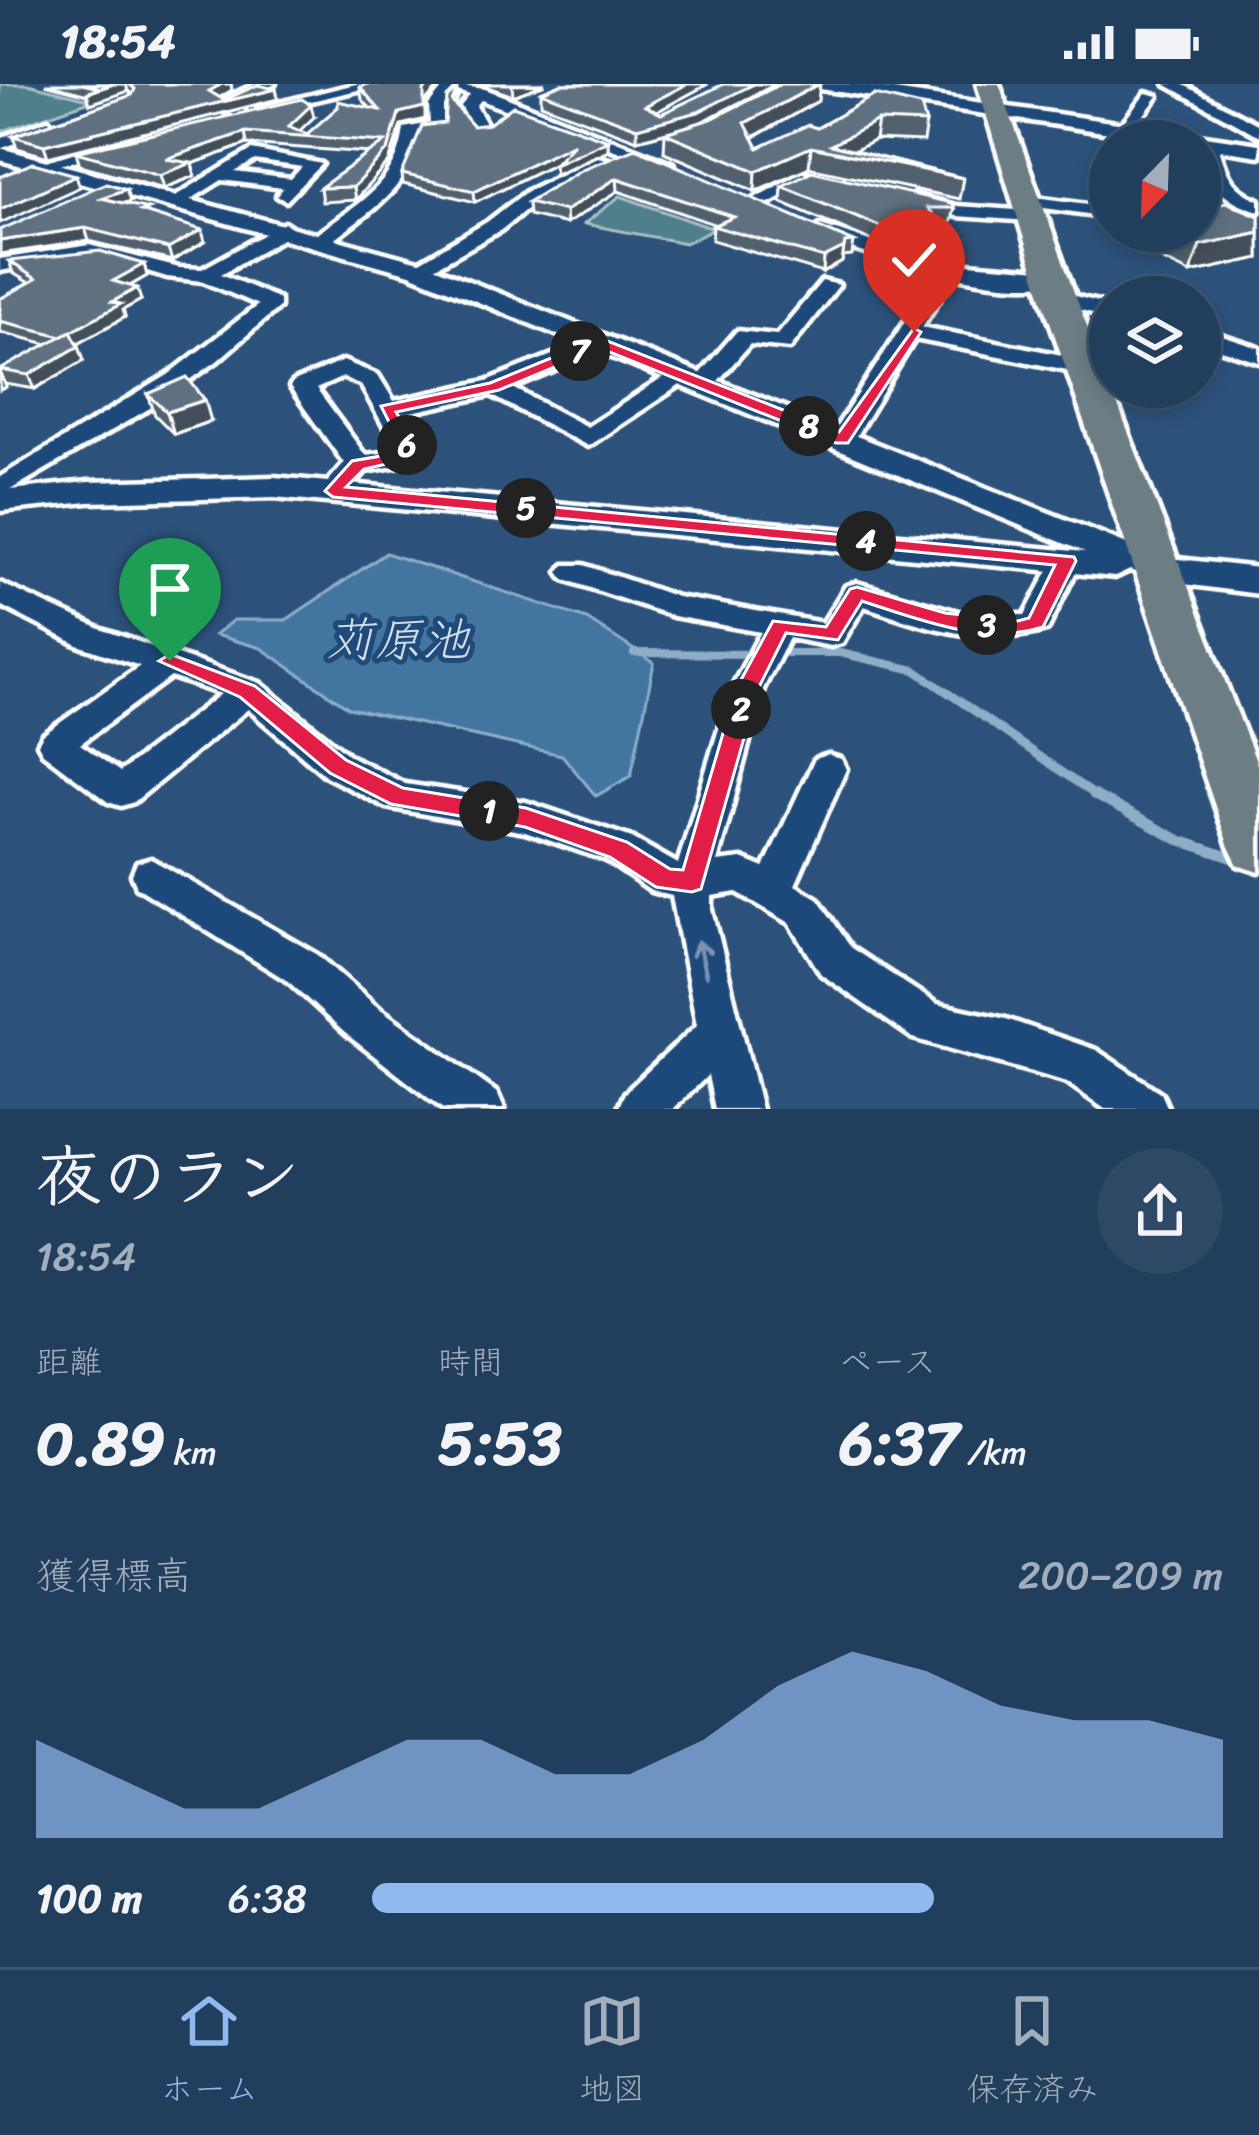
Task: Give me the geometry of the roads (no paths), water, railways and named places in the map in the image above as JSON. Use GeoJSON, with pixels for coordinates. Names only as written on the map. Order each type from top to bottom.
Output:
{"type":"FeatureCollection","features":[{"type":"Feature","properties":{"kind":"highway"},"geometry":{"type":"LineString","coordinates":[[993,97],[1055,288],[1254,831]]}},
{"type":"Feature","properties":{"kind":"main road"},"geometry":{"type":"LineString","coordinates":[[1160,570],[1259,580]]}},
{"type":"Feature","properties":{"kind":"street"},"geometry":{"type":"LineString","coordinates":[[240,114],[214,106],[268,84]]}},
{"type":"Feature","properties":{"kind":"street"},"geometry":{"type":"LineString","coordinates":[[202,123],[376,84]]}},
{"type":"Feature","properties":{"kind":"street"},"geometry":{"type":"LineString","coordinates":[[820,84],[993,97],[1092,120]]}},
{"type":"Feature","properties":{"kind":"street"},"geometry":{"type":"LineString","coordinates":[[323,239],[394,182],[410,157],[412,128],[438,127],[436,105],[454,85],[694,176]]}},
{"type":"Feature","properties":{"kind":"street"},"geometry":{"type":"LineString","coordinates":[[1181,85],[1259,131]]}},
{"type":"Feature","properties":{"kind":"street"},"geometry":{"type":"LineString","coordinates":[[481,92],[468,106],[481,129]]}},
{"type":"Feature","properties":{"kind":"street"},"geometry":{"type":"LineString","coordinates":[[526,110],[519,104],[538,94]]}},
{"type":"Feature","properties":{"kind":"street"},"geometry":{"type":"LineString","coordinates":[[1133,120],[1150,96]]}},
{"type":"Feature","properties":{"kind":"street"},"geometry":{"type":"LineString","coordinates":[[305,99],[328,111],[348,104]]}},
{"type":"Feature","properties":{"kind":"street"},"geometry":{"type":"LineString","coordinates":[[1210,105],[1244,103]]}},
{"type":"Feature","properties":{"kind":"street"},"geometry":{"type":"LineString","coordinates":[[0,144],[72,117]]}},
{"type":"Feature","properties":{"kind":"street"},"geometry":{"type":"LineString","coordinates":[[418,269],[494,226],[533,195],[632,149],[667,141]]}},
{"type":"Feature","properties":{"kind":"street"},"geometry":{"type":"LineString","coordinates":[[41,165],[123,143]]}},
{"type":"Feature","properties":{"kind":"street"},"geometry":{"type":"LineString","coordinates":[[1221,144],[1259,150]]}},
{"type":"Feature","properties":{"kind":"street"},"geometry":{"type":"LineString","coordinates":[[0,154],[323,239],[418,269],[1160,570]]}},
{"type":"Feature","properties":{"kind":"street"},"geometry":{"type":"LineString","coordinates":[[176,200],[252,155],[314,164],[291,190],[219,175]]}},
{"type":"Feature","properties":{"kind":"street"},"geometry":{"type":"LineString","coordinates":[[755,203],[808,176],[844,182]]}},
{"type":"Feature","properties":{"kind":"street"},"geometry":{"type":"LineString","coordinates":[[73,200],[110,183]]}},
{"type":"Feature","properties":{"kind":"street"},"geometry":{"type":"LineString","coordinates":[[1221,183],[1231,196],[1259,206]]}},
{"type":"Feature","properties":{"kind":"street"},"geometry":{"type":"LineString","coordinates":[[735,194],[777,212]]}},
{"type":"Feature","properties":{"kind":"street"},"geometry":{"type":"LineString","coordinates":[[889,194],[956,211],[1089,212]]}},
{"type":"Feature","properties":{"kind":"street"},"geometry":{"type":"LineString","coordinates":[[798,221],[884,259],[1055,288],[1089,303]]}},
{"type":"Feature","properties":{"kind":"street"},"geometry":{"type":"LineString","coordinates":[[206,275],[285,229]]}},
{"type":"Feature","properties":{"kind":"street"},"geometry":{"type":"LineString","coordinates":[[0,265],[86,251],[129,258],[178,276],[206,275],[272,303],[231,342],[131,411],[3,487]]}},
{"type":"Feature","properties":{"kind":"street"},"geometry":{"type":"LineString","coordinates":[[494,387],[588,438],[692,380],[745,336],[782,343],[829,285]]}},
{"type":"Feature","properties":{"kind":"street"},"geometry":{"type":"LineString","coordinates":[[842,439],[914,332],[930,298]]}},
{"type":"Feature","properties":{"kind":"street"},"geometry":{"type":"LineString","coordinates":[[914,332],[1087,368]]}},
{"type":"Feature","properties":{"kind":"street"},"geometry":{"type":"LineString","coordinates":[[387,410],[494,387],[600,343]]}},
{"type":"Feature","properties":{"kind":"street"},"geometry":{"type":"LineString","coordinates":[[1221,343],[1259,356]]}},
{"type":"Feature","properties":{"kind":"street"},"geometry":{"type":"LineString","coordinates":[[333,491],[358,464],[414,456],[370,380],[343,368],[302,387],[358,464]]}},
{"type":"Feature","properties":{"kind":"street"},"geometry":{"type":"LineString","coordinates":[[3,487],[333,491],[1160,570]]}},
{"type":"Feature","properties":{"kind":"street"},"geometry":{"type":"LineString","coordinates":[[574,572],[673,606],[831,635],[857,593],[944,620],[1018,628],[1036,622],[1051,559],[1027,516]]}},
{"type":"Feature","properties":{"kind":"street"},"geometry":{"type":"LineString","coordinates":[[0,593],[89,637],[248,691],[338,766],[399,797],[526,817],[619,850],[665,879],[692,882],[742,874],[804,911],[836,961],[928,1023],[1006,1040],[1080,1065],[1145,1109]]}},
{"type":"Feature","properties":{"kind":"street"},"geometry":{"type":"LineString","coordinates":[[738,1109],[692,910],[692,882],[747,689],[780,626]]}},
{"type":"Feature","properties":{"kind":"street"},"geometry":{"type":"LineString","coordinates":[[170,661],[55,744],[121,792],[248,691]]}},
{"type":"Feature","properties":{"kind":"street"},"geometry":{"type":"LineString","coordinates":[[773,890],[829,769]]}},
{"type":"Feature","properties":{"kind":"street"},"geometry":{"type":"LineString","coordinates":[[151,875],[302,968],[481,1109]]}},
{"type":"Feature","properties":{"kind":"street"},"geometry":{"type":"LineString","coordinates":[[641,1109],[719,1034]]}},
{"type":"Feature","properties":{"kind":"water","name":"苅原池"},"geometry":{"type":"Polygon","coordinates":[[[386,553],[587,619],[654,663],[631,776],[596,796],[562,755],[349,708],[261,648],[215,635],[233,620],[286,620],[386,553]]]}},
{"type":"Feature","properties":{"kind":"waterway"},"geometry":{"type":"LineString","coordinates":[[634,653],[757,654]]}},
{"type":"Feature","properties":{"kind":"waterway"},"geometry":{"type":"LineString","coordinates":[[772,653],[840,653],[915,670],[1097,797]]}},
{"type":"Feature","properties":{"kind":"waterway"},"geometry":{"type":"LineString","coordinates":[[1097,797],[1179,840],[1259,867]]}}]}
